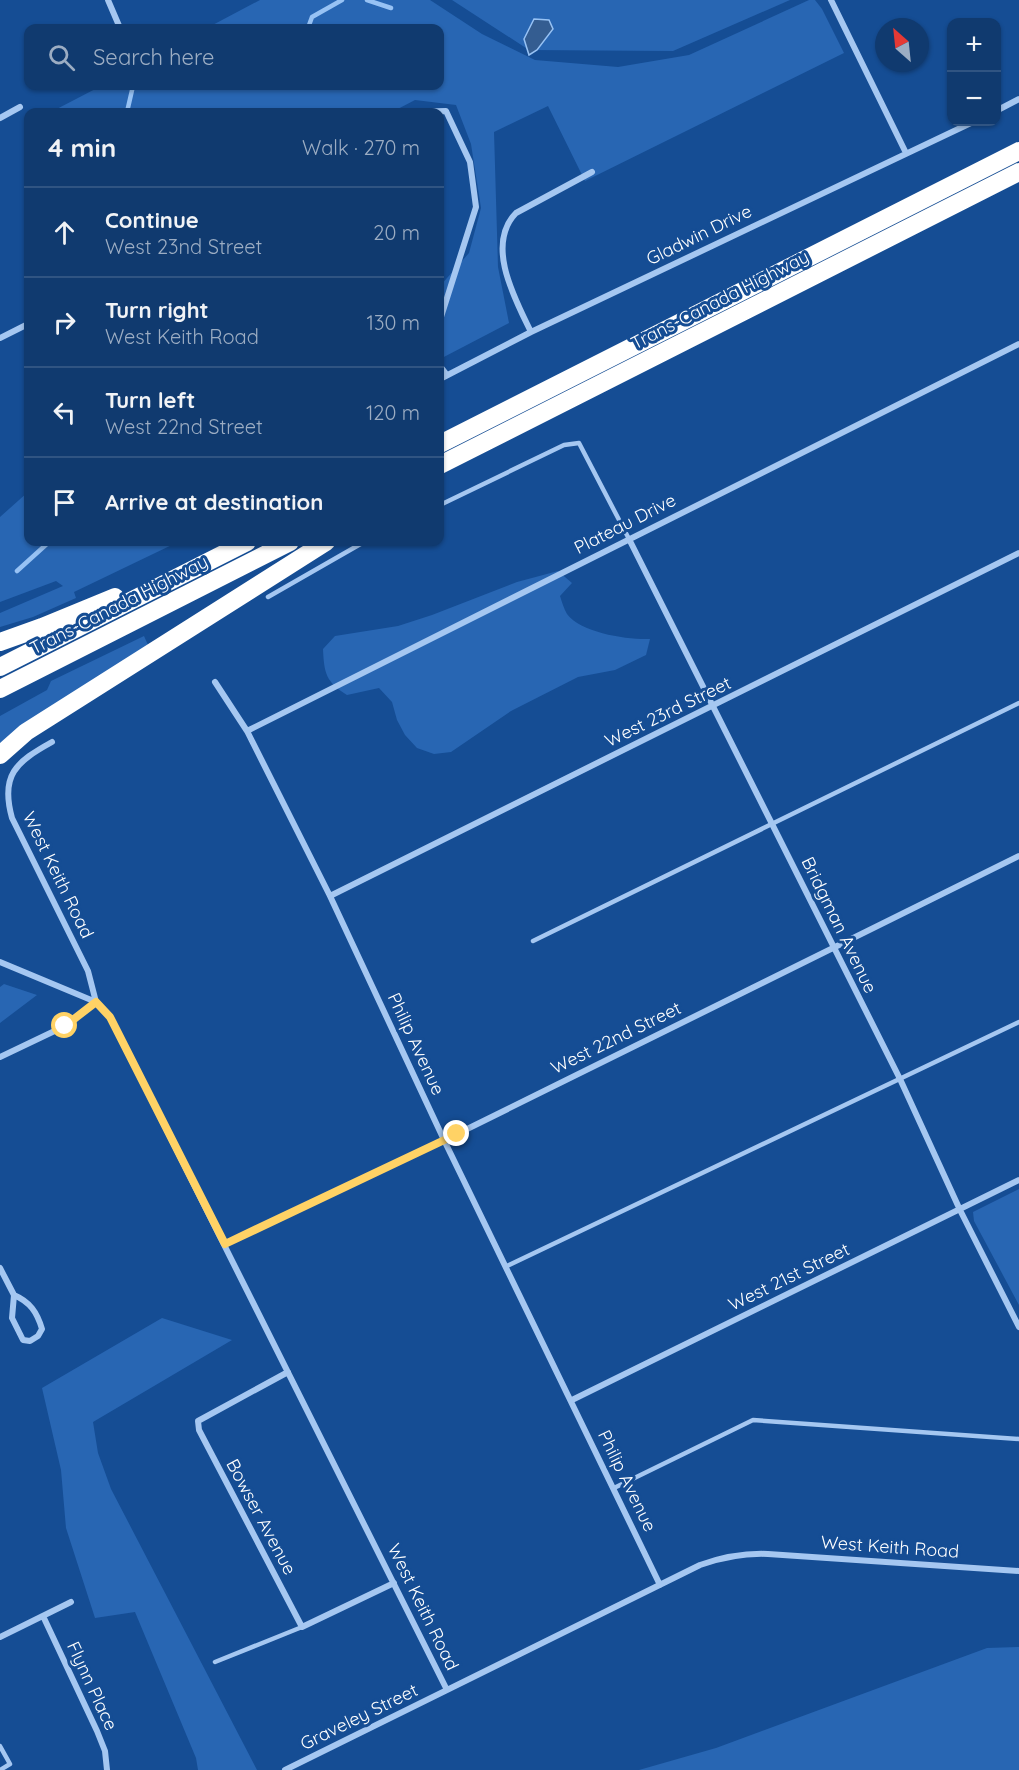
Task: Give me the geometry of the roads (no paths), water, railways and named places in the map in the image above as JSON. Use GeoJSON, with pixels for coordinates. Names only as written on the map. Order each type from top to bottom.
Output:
{"type":"FeatureCollection","features":[{"type":"Feature","properties":{"kind":"highway","name":"Trans-Canada Highway"},"geometry":{"type":"LineString","coordinates":[[444,442],[1019,151]]}},
{"type":"Feature","properties":{"kind":"highway","name":"Trans-Canada Highway"},"geometry":{"type":"LineString","coordinates":[[444,463],[1019,172]]}},
{"type":"Feature","properties":{"kind":"highway"},"geometry":{"type":"LineString","coordinates":[[444,473],[588,390]]}},
{"type":"Feature","properties":{"kind":"highway"},"geometry":{"type":"LineString","coordinates":[[0,642],[42,627],[237,546]]}},
{"type":"Feature","properties":{"kind":"highway","name":"Trans-Canada Highway"},"geometry":{"type":"LineString","coordinates":[[0,667],[239,546]]}},
{"type":"Feature","properties":{"kind":"highway","name":"Trans-Canada Highway"},"geometry":{"type":"LineString","coordinates":[[0,689],[282,546]]}},
{"type":"Feature","properties":{"kind":"highway"},"geometry":{"type":"LineString","coordinates":[[0,755],[26,732],[320,546]]}},
{"type":"Feature","properties":{"kind":"street"},"geometry":{"type":"LineString","coordinates":[[108,0],[118,24]]}},
{"type":"Feature","properties":{"kind":"street"},"geometry":{"type":"LineString","coordinates":[[831,0],[906,153]]}},
{"type":"Feature","properties":{"kind":"street"},"geometry":{"type":"LineString","coordinates":[[1001,108],[1019,99]]}},
{"type":"Feature","properties":{"kind":"street"},"geometry":{"type":"LineString","coordinates":[[0,118],[20,108]]}},
{"type":"Feature","properties":{"kind":"street"},"geometry":{"type":"LineString","coordinates":[[444,111],[446,111],[470,162],[476,207],[444,307]]}},
{"type":"Feature","properties":{"kind":"street","name":"Gladwin Drive"},"geometry":{"type":"LineString","coordinates":[[444,377],[531,332],[964,126]]}},
{"type":"Feature","properties":{"kind":"street"},"geometry":{"type":"LineString","coordinates":[[531,332],[507,273],[501,241],[507,222],[516,213],[592,172]]}},
{"type":"Feature","properties":{"kind":"street"},"geometry":{"type":"LineString","coordinates":[[0,338],[24,326]]}},
{"type":"Feature","properties":{"kind":"street","name":"Plateau Drive"},"geometry":{"type":"LineString","coordinates":[[247,731],[629,538],[1018,347]]}},
{"type":"Feature","properties":{"kind":"street"},"geometry":{"type":"LineString","coordinates":[[444,371],[447,375]]}},
{"type":"Feature","properties":{"kind":"street","name":"Bridgman Avenue"},"geometry":{"type":"LineString","coordinates":[[629,538],[900,1079],[960,1210],[1019,1327]]}},
{"type":"Feature","properties":{"kind":"street","name":"West 23rd Street"},"geometry":{"type":"LineString","coordinates":[[330,896],[1019,553]]}},
{"type":"Feature","properties":{"kind":"street","name":"Philip Avenue"},"geometry":{"type":"LineString","coordinates":[[215,682],[247,731],[330,896],[444,1140],[660,1585]]}},
{"type":"Feature","properties":{"kind":"street","name":"West Keith Road"},"geometry":{"type":"LineString","coordinates":[[52,742],[26,757],[17,767],[8,784],[8,805],[12,818],[88,971],[96,1002]]}},
{"type":"Feature","properties":{"kind":"street","name":"West 22nd Street"},"geometry":{"type":"LineString","coordinates":[[225,1244],[444,1140],[1019,856]]}},
{"type":"Feature","properties":{"kind":"street","name":"West Keith Road"},"geometry":{"type":"LineString","coordinates":[[0,962],[96,1002],[110,1017],[447,1690],[700,1565],[719,1558],[754,1553],[1019,1570]]}},
{"type":"Feature","properties":{"kind":"street"},"geometry":{"type":"LineString","coordinates":[[0,1057],[65,1026],[96,1002]]}},
{"type":"Feature","properties":{"kind":"street","name":"West 21st Street"},"geometry":{"type":"LineString","coordinates":[[572,1400],[1019,1180]]}},
{"type":"Feature","properties":{"kind":"street"},"geometry":{"type":"LineString","coordinates":[[0,1268],[14,1295],[12,1318],[23,1340],[30,1341],[38,1336],[42,1329],[39,1320],[27,1300],[14,1295]]}},
{"type":"Feature","properties":{"kind":"street","name":"Bowser Avenue"},"geometry":{"type":"LineString","coordinates":[[288,1372],[198,1420],[198,1430],[302,1627]]}},
{"type":"Feature","properties":{"kind":"street"},"geometry":{"type":"LineString","coordinates":[[302,1627],[394,1583]]}},
{"type":"Feature","properties":{"kind":"street"},"geometry":{"type":"LineString","coordinates":[[0,1637],[71,1602]]}},
{"type":"Feature","properties":{"kind":"street","name":"Flynn Place"},"geometry":{"type":"LineString","coordinates":[[43,1616],[97,1731],[105,1751],[106,1770]]}},
{"type":"Feature","properties":{"kind":"street","name":"Graveley Street"},"geometry":{"type":"LineString","coordinates":[[285,1770],[447,1690]]}},
{"type":"Feature","properties":{"kind":"lane"},"geometry":{"type":"LineString","coordinates":[[444,503],[564,445],[579,443],[629,538]]}},
{"type":"Feature","properties":{"kind":"lane"},"geometry":{"type":"LineString","coordinates":[[268,597],[357,546]]}},
{"type":"Feature","properties":{"kind":"lane"},"geometry":{"type":"LineString","coordinates":[[533,941],[1019,703]]}},
{"type":"Feature","properties":{"kind":"lane"},"geometry":{"type":"LineString","coordinates":[[507,1266],[1019,1022]]}},
{"type":"Feature","properties":{"kind":"lane"},"geometry":{"type":"LineString","coordinates":[[614,1488],[753,1420],[1019,1439]]}},
{"type":"Feature","properties":{"kind":"lane"},"geometry":{"type":"LineString","coordinates":[[215,1662],[302,1627]]}},
{"type":"Feature","properties":{"kind":"lane"},"geometry":{"type":"LineString","coordinates":[[0,1746],[10,1764],[0,1770]]}},
{"type":"Feature","properties":{"kind":"waterway"},"geometry":{"type":"LineString","coordinates":[[309,24],[312,17],[342,0]]}},
{"type":"Feature","properties":{"kind":"waterway"},"geometry":{"type":"LineString","coordinates":[[367,0],[391,8]]}},
{"type":"Feature","properties":{"kind":"waterway"},"geometry":{"type":"LineString","coordinates":[[128,108],[132,90]]}},
{"type":"Feature","properties":{"kind":"waterway"},"geometry":{"type":"LineString","coordinates":[[17,571],[45,546]]}}]}
